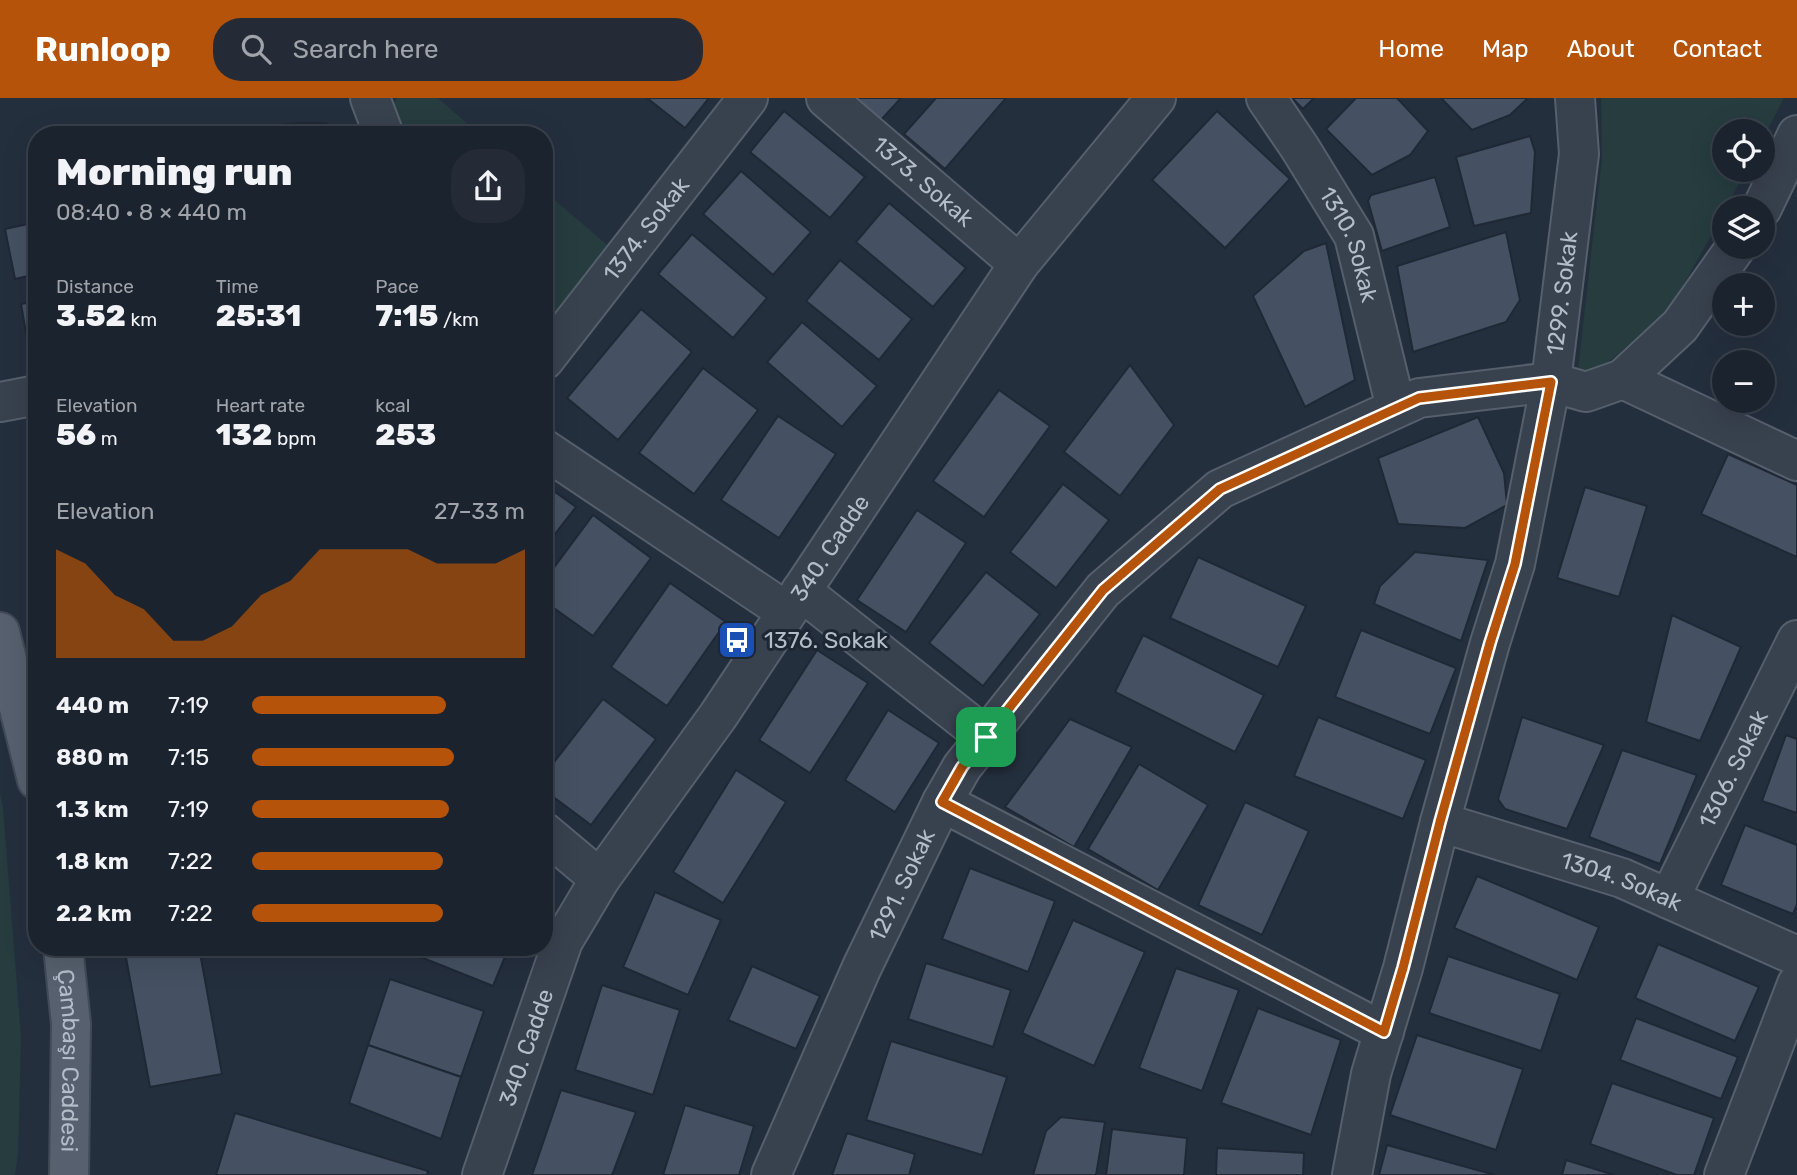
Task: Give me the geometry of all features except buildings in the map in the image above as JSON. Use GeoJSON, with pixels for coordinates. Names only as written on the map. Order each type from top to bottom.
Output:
{"type":"FeatureCollection","features":[{"type":"Feature","properties":{"kind":"main road"},"geometry":{"type":"LineString","coordinates":[[0,632],[28,704]]}},
{"type":"Feature","properties":{"kind":"main road","name":"Çambaşı Caddesi"},"geometry":{"type":"LineString","coordinates":[[64,956],[71,1024],[69,1175]]}},
{"type":"Feature","properties":{"kind":"street"},"geometry":{"type":"LineString","coordinates":[[370,98],[381,126]]}},
{"type":"Feature","properties":{"kind":"street","name":"1374. Sokak"},"geometry":{"type":"LineString","coordinates":[[553,348],[748,98]]}},
{"type":"Feature","properties":{"kind":"street","name":"1373. Sokak"},"geometry":{"type":"LineString","coordinates":[[826,98],[1019,264]]}},
{"type":"Feature","properties":{"kind":"street","name":"340. Cadde"},"geometry":{"type":"LineString","coordinates":[[482,1175],[563,941],[600,879],[718,716],[1019,264],[1156,98]]}},
{"type":"Feature","properties":{"kind":"street","name":"1310. Sokak"},"geometry":{"type":"LineString","coordinates":[[1266,98],[1354,236],[1396,408]]}},
{"type":"Feature","properties":{"kind":"street","name":"1299. Sokak"},"geometry":{"type":"LineString","coordinates":[[1352,1175],[1371,1074],[1403,968],[1490,643],[1515,564],[1551,382],[1579,153],[1575,98]]}},
{"type":"Feature","properties":{"kind":"street"},"geometry":{"type":"LineString","coordinates":[[1768,196],[1797,135]]}},
{"type":"Feature","properties":{"kind":"street","name":"1291. Sokak"},"geometry":{"type":"LineString","coordinates":[[771,1175],[862,967],[942,802],[962,767],[1103,590],[1220,489],[1419,398],[1551,382],[1586,392],[1623,379],[1680,327],[1728,259]]}},
{"type":"Feature","properties":{"kind":"street"},"geometry":{"type":"LineString","coordinates":[[1623,379],[1797,461]]}},
{"type":"Feature","properties":{"kind":"street"},"geometry":{"type":"LineString","coordinates":[[0,402],[28,397]]}},
{"type":"Feature","properties":{"kind":"street"},"geometry":{"type":"LineString","coordinates":[[553,455],[794,602],[986,737]]}},
{"type":"Feature","properties":{"kind":"street","name":"1306. Sokak"},"geometry":{"type":"LineString","coordinates":[[1670,899],[1797,639]]}},
{"type":"Feature","properties":{"kind":"street"},"geometry":{"type":"LineString","coordinates":[[942,802],[1384,1032]]}},
{"type":"Feature","properties":{"kind":"street","name":"1304. Sokak"},"geometry":{"type":"LineString","coordinates":[[1440,822],[1622,877],[1797,956]]}},
{"type":"Feature","properties":{"kind":"street"},"geometry":{"type":"LineString","coordinates":[[553,840],[600,879]]}},
{"type":"Feature","properties":{"kind":"street"},"geometry":{"type":"LineString","coordinates":[[1724,1175],[1797,984]]}},
{"type":"Feature","properties":{"kind":"green space"},"geometry":{"type":"Polygon","coordinates":[[[397,98],[438,98],[470,126],[395,126],[392,107],[397,98]]]}},
{"type":"Feature","properties":{"kind":"green space"},"geometry":{"type":"Polygon","coordinates":[[[1601,98],[1784,98],[1773,119],[1712,119],[1712,182],[1740,182],[1732,196],[1712,196],[1712,234],[1670,308],[1603,367],[1592,373],[1578,370],[1602,158],[1601,98]]]}},
{"type":"Feature","properties":{"kind":"green space"},"geometry":{"type":"Polygon","coordinates":[[[553,199],[613,250],[553,324],[553,199]]]}},
{"type":"Feature","properties":{"kind":"green space"},"geometry":{"type":"Polygon","coordinates":[[[0,793],[21,1037],[15,1175],[0,1175],[0,793]]]}},
{"type":"Feature","properties":{"kind":"place","name":"1376. Sokak"},"geometry":{"type":"Point","coordinates":[737,640]}},
{"type":"Feature","properties":{"kind":"route"},"geometry":{"type":"LineString","coordinates":[[1551,382],[1515,564],[1490,643],[1384,1032],[942,802],[962,767],[986,737],[1103,590],[1220,489],[1419,398],[1551,382]]}}]}
